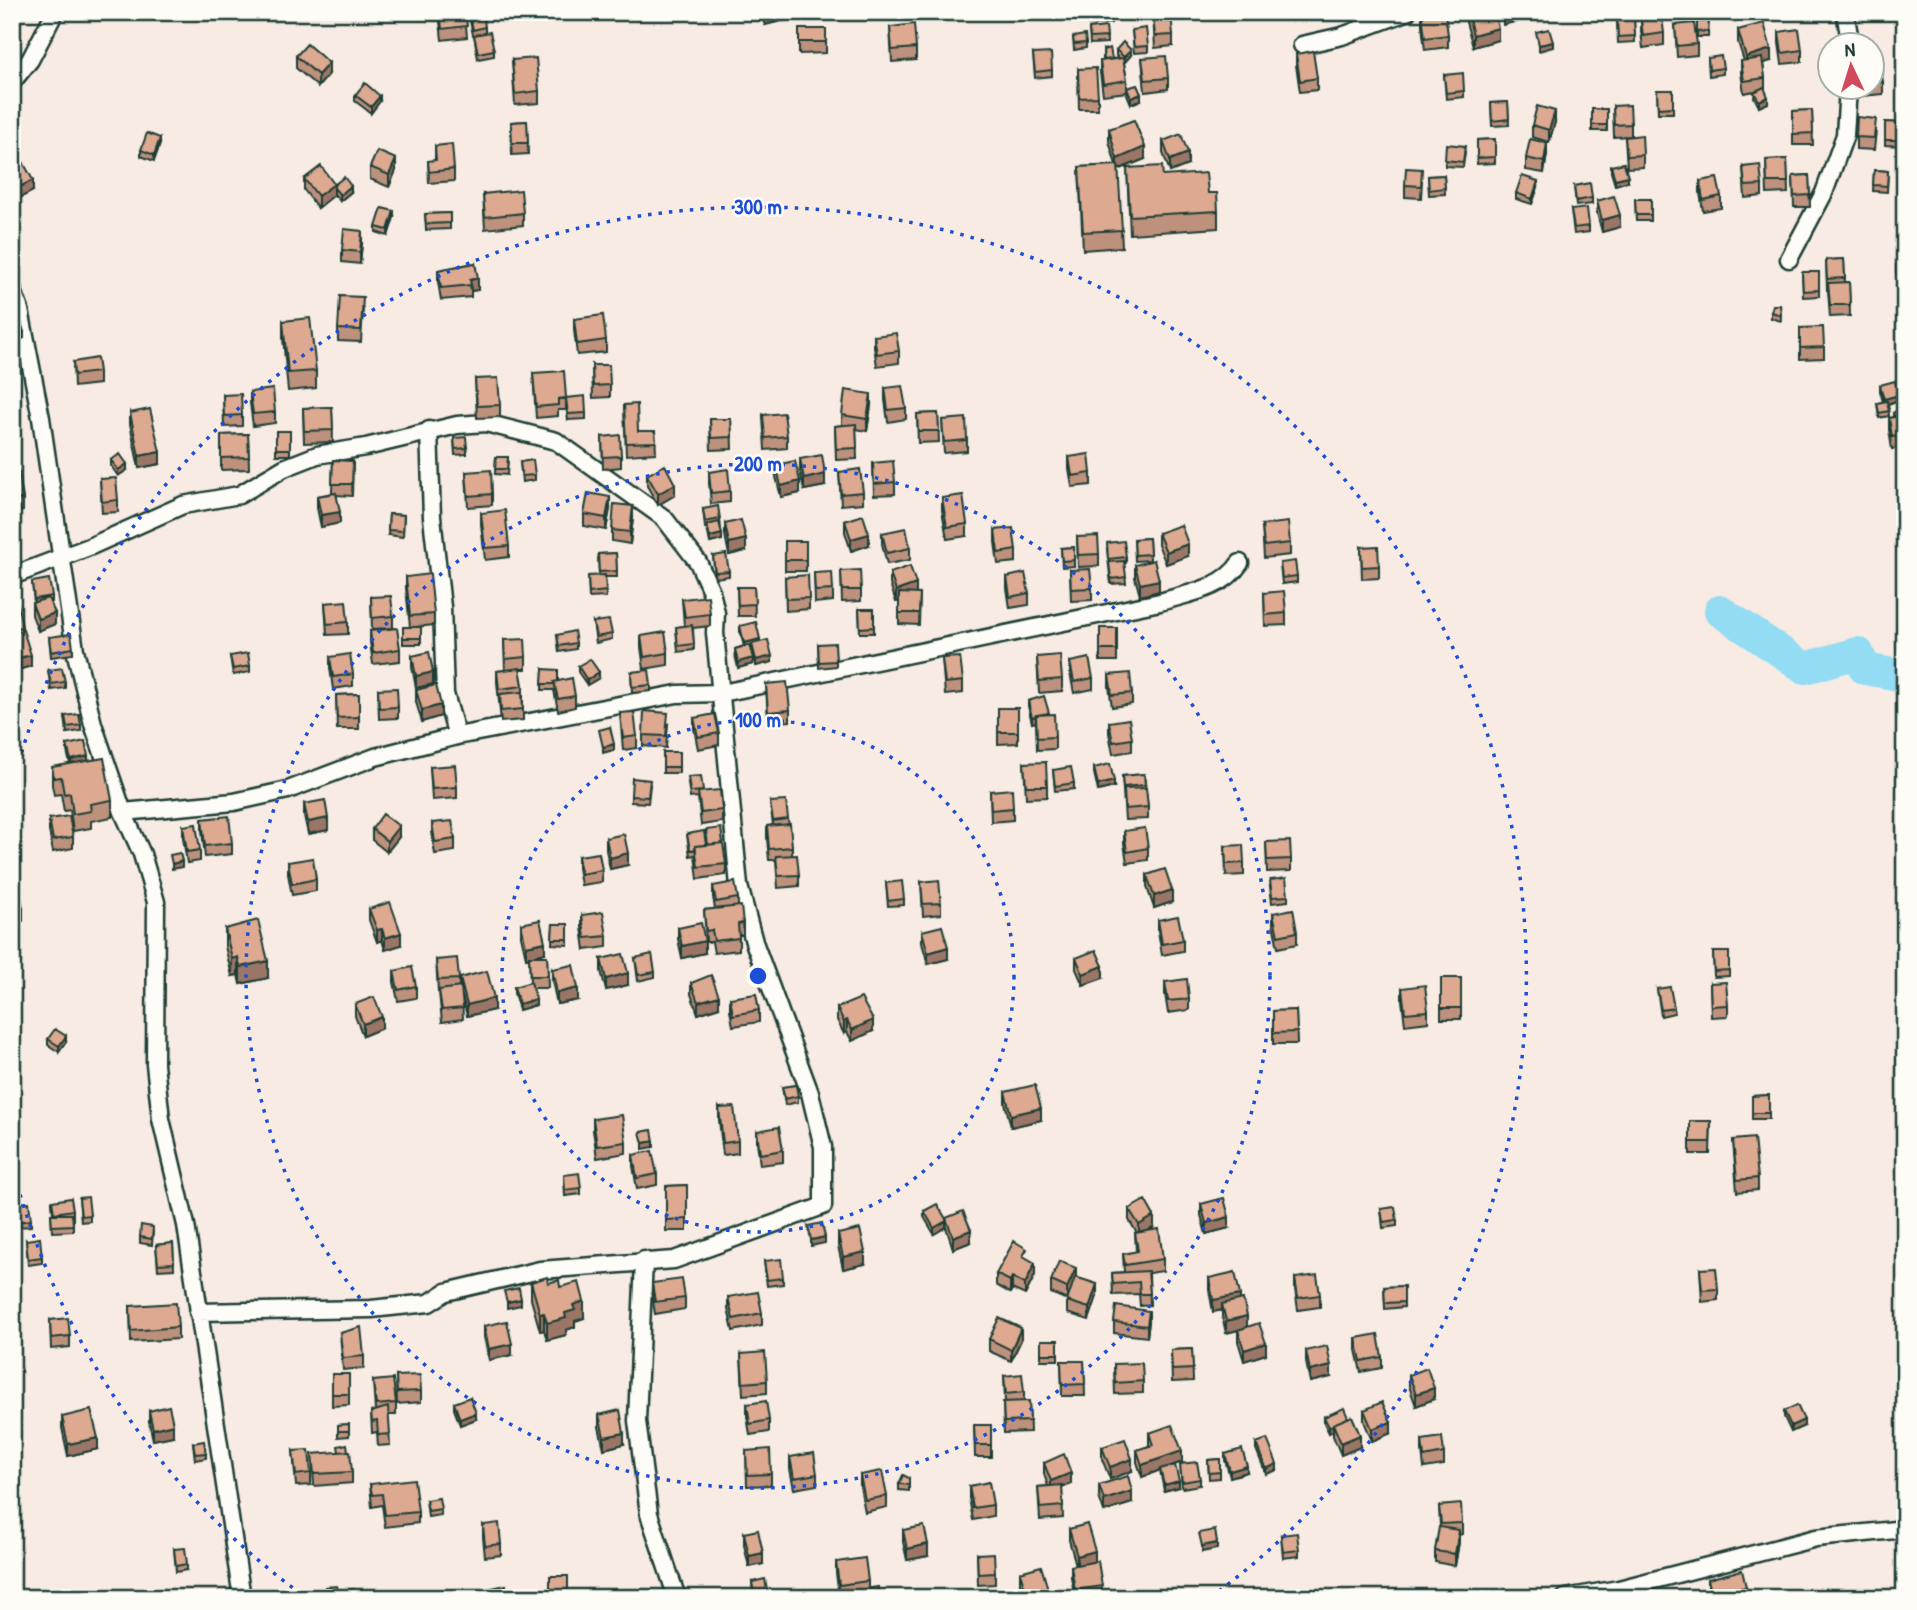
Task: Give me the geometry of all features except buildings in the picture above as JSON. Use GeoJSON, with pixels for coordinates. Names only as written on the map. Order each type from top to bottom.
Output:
{"type":"FeatureCollection","features":[{"type":"Feature","properties":{"kind":"street"},"geometry":{"type":"LineString","coordinates":[[12,82],[30,60],[55,12]]}},
{"type":"Feature","properties":{"kind":"street"},"geometry":{"type":"LineString","coordinates":[[1302,45],[1342,36],[1407,12]]}},
{"type":"Feature","properties":{"kind":"street"},"geometry":{"type":"LineString","coordinates":[[1845,12],[1849,32]]}},
{"type":"Feature","properties":{"kind":"street"},"geometry":{"type":"LineString","coordinates":[[1789,259],[1824,192],[1845,135],[1847,102]]}},
{"type":"Feature","properties":{"kind":"street"},"geometry":{"type":"LineString","coordinates":[[12,288],[20,310],[41,418],[75,650],[93,724],[122,812],[142,854],[156,902],[155,1064],[162,1119],[186,1225],[242,1598]]}},
{"type":"Feature","properties":{"kind":"street"},"geometry":{"type":"LineString","coordinates":[[12,576],[62,558],[183,505],[239,495],[267,477],[317,454],[366,447],[429,430],[486,423],[556,441],[664,518],[698,562],[716,613],[715,633],[739,886],[754,942],[810,1093],[823,1147],[823,1206],[674,1260],[644,1260],[517,1274],[446,1292],[429,1303],[371,1309],[198,1312]]}},
{"type":"Feature","properties":{"kind":"street"},"geometry":{"type":"LineString","coordinates":[[429,430],[432,517],[442,607],[445,694],[457,736]]}},
{"type":"Feature","properties":{"kind":"street"},"geometry":{"type":"LineString","coordinates":[[122,812],[234,802],[288,790],[375,757],[457,736],[640,700],[703,691],[722,692],[1160,602],[1220,583],[1231,576],[1240,562]]}},
{"type":"Feature","properties":{"kind":"street"},"geometry":{"type":"LineString","coordinates":[[644,1260],[637,1421],[649,1514],[677,1598]]}},
{"type":"Feature","properties":{"kind":"street"},"geometry":{"type":"LineString","coordinates":[[1564,1598],[1619,1589],[1816,1538],[1905,1530]]}},
{"type":"Feature","properties":{"kind":"waterway"},"geometry":{"type":"LineString","coordinates":[[1720,611],[1805,668],[1858,653],[1865,669],[1905,676]]}}]}
